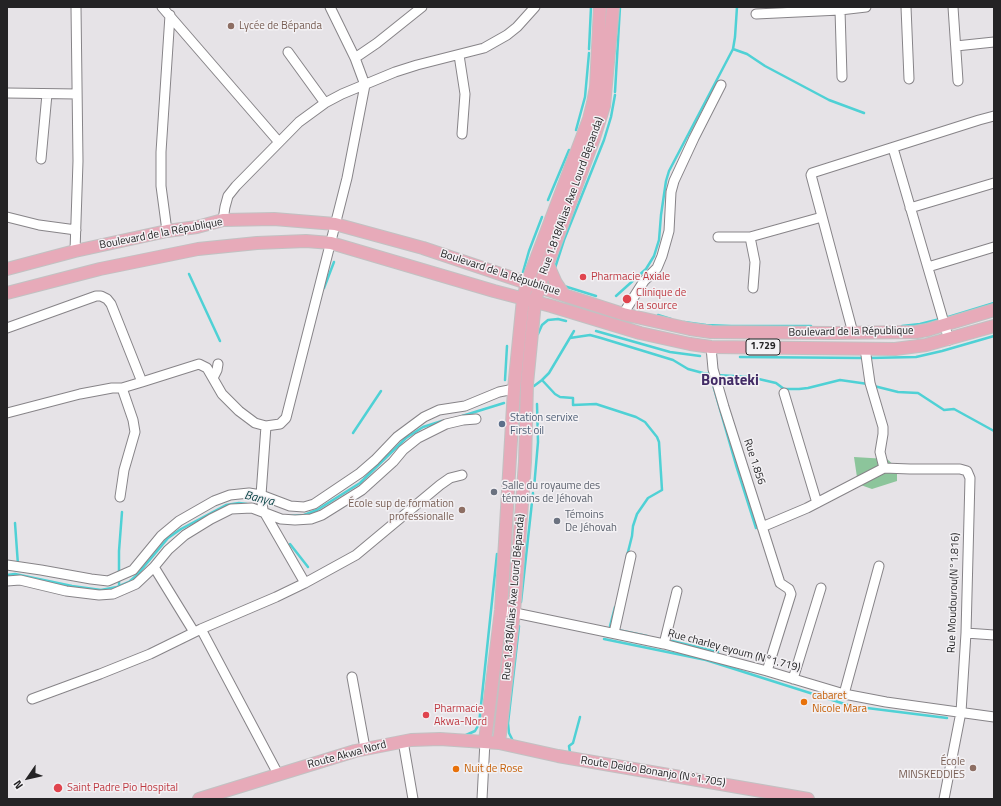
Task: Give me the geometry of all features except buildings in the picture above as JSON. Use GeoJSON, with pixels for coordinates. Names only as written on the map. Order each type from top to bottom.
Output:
{"type":"FeatureCollection","features":[{"type":"Feature","properties":{"kind":"main road","name":"Rue 1.818(Alias Axe Lourd Bépanda)"},"geometry":{"type":"LineString","coordinates":[[485,741],[501,610],[514,389],[523,299],[527,283],[592,108],[596,87],[600,7]]}},
{"type":"Feature","properties":{"kind":"main road","name":"Rue 1.818(Alias Axe Lourd Bépanda)"},"geometry":{"type":"LineString","coordinates":[[499,743],[514,612],[525,462],[527,384],[535,302],[539,287],[596,132],[604,106],[613,7]]}},
{"type":"Feature","properties":{"kind":"main road","name":"Boulevard de la République"},"geometry":{"type":"LineString","coordinates":[[7,269],[75,251],[167,231],[197,227],[223,220],[274,219],[335,224],[423,248],[623,314],[677,327],[711,332],[916,332],[994,310]]}},
{"type":"Feature","properties":{"kind":"main road","name":"Boulevard de la République"},"geometry":{"type":"LineString","coordinates":[[7,293],[100,268],[198,249],[257,243],[306,241],[331,243],[667,340],[711,347],[866,355],[949,340],[994,326]]}},
{"type":"Feature","properties":{"kind":"main road"},"geometry":{"type":"LineString","coordinates":[[548,265],[556,283],[564,295]]}},
{"type":"Feature","properties":{"kind":"main road"},"geometry":{"type":"LineString","coordinates":[[533,321],[560,308]]}},
{"type":"Feature","properties":{"kind":"main road","name":"Route Akwa Nord"},"geometry":{"type":"LineString","coordinates":[[199,799],[365,748],[403,741],[450,739],[499,743]]}},
{"type":"Feature","properties":{"kind":"main road","name":"Route Deido Bonanjo (N°1.705)"},"geometry":{"type":"LineString","coordinates":[[499,743],[558,756],[808,799]]}},
{"type":"Feature","properties":{"kind":"street"},"geometry":{"type":"LineString","coordinates":[[75,251],[78,161],[76,7]]}},
{"type":"Feature","properties":{"kind":"street"},"geometry":{"type":"LineString","coordinates":[[162,7],[278,141]]}},
{"type":"Feature","properties":{"kind":"street"},"geometry":{"type":"LineString","coordinates":[[7,413],[20,411],[80,394],[112,388],[122,388],[199,364],[207,368],[222,394],[239,411],[255,423],[266,426],[280,424],[286,418],[347,178],[364,85],[355,58],[330,7]]}},
{"type":"Feature","properties":{"kind":"street"},"geometry":{"type":"LineString","coordinates":[[355,58],[422,7]]}},
{"type":"Feature","properties":{"kind":"street"},"geometry":{"type":"LineString","coordinates":[[223,220],[224,207],[228,196],[236,186],[278,141],[299,122],[325,103],[342,94],[417,65],[484,48],[507,35],[517,27],[534,7]]}},
{"type":"Feature","properties":{"kind":"street"},"geometry":{"type":"LineString","coordinates":[[756,14],[840,10],[866,7]]}},
{"type":"Feature","properties":{"kind":"street"},"geometry":{"type":"LineString","coordinates":[[906,7],[910,78]]}},
{"type":"Feature","properties":{"kind":"street"},"geometry":{"type":"LineString","coordinates":[[953,7],[958,81]]}},
{"type":"Feature","properties":{"kind":"street"},"geometry":{"type":"LineString","coordinates":[[840,10],[842,77]]}},
{"type":"Feature","properties":{"kind":"street"},"geometry":{"type":"LineString","coordinates":[[167,231],[161,186],[161,158],[170,15]]}},
{"type":"Feature","properties":{"kind":"street"},"geometry":{"type":"LineString","coordinates":[[956,46],[994,42]]}},
{"type":"Feature","properties":{"kind":"street"},"geometry":{"type":"LineString","coordinates":[[288,52],[325,103]]}},
{"type":"Feature","properties":{"kind":"street"},"geometry":{"type":"LineString","coordinates":[[459,55],[465,94],[462,134]]}},
{"type":"Feature","properties":{"kind":"street"},"geometry":{"type":"LineString","coordinates":[[623,314],[644,281],[657,268],[669,231],[671,192],[674,181],[721,85]]}},
{"type":"Feature","properties":{"kind":"street"},"geometry":{"type":"LineString","coordinates":[[7,93],[77,94]]}},
{"type":"Feature","properties":{"kind":"street"},"geometry":{"type":"LineString","coordinates":[[42,159],[47,94]]}},
{"type":"Feature","properties":{"kind":"street"},"geometry":{"type":"LineString","coordinates":[[854,333],[811,176],[812,173],[994,116]]}},
{"type":"Feature","properties":{"kind":"street"},"geometry":{"type":"LineString","coordinates":[[892,148],[949,340]]}},
{"type":"Feature","properties":{"kind":"street"},"geometry":{"type":"LineString","coordinates":[[910,208],[994,183]]}},
{"type":"Feature","properties":{"kind":"street"},"geometry":{"type":"LineString","coordinates":[[7,217],[76,230]]}},
{"type":"Feature","properties":{"kind":"street"},"geometry":{"type":"LineString","coordinates":[[718,237],[750,237],[822,217]]}},
{"type":"Feature","properties":{"kind":"street"},"geometry":{"type":"LineString","coordinates":[[750,237],[755,262],[753,288]]}},
{"type":"Feature","properties":{"kind":"street"},"geometry":{"type":"LineString","coordinates":[[928,267],[994,247]]}},
{"type":"Feature","properties":{"kind":"street"},"geometry":{"type":"LineString","coordinates":[[7,328],[96,296],[101,296],[107,299],[111,304],[142,382]]}},
{"type":"Feature","properties":{"kind":"street","name":"Rue 1.856"},"geometry":{"type":"LineString","coordinates":[[711,347],[713,369],[780,583],[789,589],[791,594],[767,671]]}},
{"type":"Feature","properties":{"kind":"street"},"geometry":{"type":"LineString","coordinates":[[762,527],[817,503],[884,468],[880,452],[883,428],[871,386],[866,355]]}},
{"type":"Feature","properties":{"kind":"street"},"geometry":{"type":"LineString","coordinates":[[213,378],[218,364]]}},
{"type":"Feature","properties":{"kind":"street"},"geometry":{"type":"LineString","coordinates":[[120,497],[124,470],[135,432],[134,420],[122,388]]}},
{"type":"Feature","properties":{"kind":"street"},"geometry":{"type":"LineString","coordinates":[[7,565],[108,581],[133,570],[161,536],[192,513],[214,501],[230,495],[249,493],[290,506],[304,507],[314,504],[360,473],[397,437],[424,417],[439,410],[465,406],[498,392],[514,389]]}},
{"type":"Feature","properties":{"kind":"street"},"geometry":{"type":"LineString","coordinates":[[784,393],[817,503]]}},
{"type":"Feature","properties":{"kind":"street"},"geometry":{"type":"LineString","coordinates":[[7,582],[20,580],[66,590],[99,595],[113,594],[136,584],[154,567],[168,550],[185,535],[231,509],[252,508],[281,519],[295,520],[310,519],[322,515],[362,490],[393,462],[403,450],[418,438],[446,424],[476,419]]}},
{"type":"Feature","properties":{"kind":"street"},"geometry":{"type":"LineString","coordinates":[[266,426],[262,497],[264,512],[305,583]]}},
{"type":"Feature","properties":{"kind":"street","name":"Rue Moudourou(N°1.816)"},"geometry":{"type":"LineString","coordinates":[[884,468],[910,470],[960,469],[967,471],[969,474],[970,488],[966,633],[961,712],[944,799]]}},
{"type":"Feature","properties":{"kind":"street"},"geometry":{"type":"LineString","coordinates":[[32,699],[150,654],[197,631],[276,597],[339,566],[356,555],[440,484],[450,478],[462,475]]}},
{"type":"Feature","properties":{"kind":"street"},"geometry":{"type":"LineString","coordinates":[[614,633],[631,556]]}},
{"type":"Feature","properties":{"kind":"street"},"geometry":{"type":"LineString","coordinates":[[844,694],[879,566]]}},
{"type":"Feature","properties":{"kind":"street"},"geometry":{"type":"LineString","coordinates":[[154,567],[197,631],[278,774]]}},
{"type":"Feature","properties":{"kind":"street"},"geometry":{"type":"LineString","coordinates":[[793,679],[821,588]]}},
{"type":"Feature","properties":{"kind":"street"},"geometry":{"type":"LineString","coordinates":[[664,644],[677,591]]}},
{"type":"Feature","properties":{"kind":"street","name":"Rue charley eyoum (N°1.719)"},"geometry":{"type":"LineString","coordinates":[[501,610],[664,644],[767,671],[844,694],[886,702],[994,717]]}},
{"type":"Feature","properties":{"kind":"street"},"geometry":{"type":"LineString","coordinates":[[966,633],[994,635]]}},
{"type":"Feature","properties":{"kind":"street"},"geometry":{"type":"LineString","coordinates":[[352,677],[365,748]]}},
{"type":"Feature","properties":{"kind":"street"},"geometry":{"type":"LineString","coordinates":[[403,741],[413,799]]}},
{"type":"Feature","properties":{"kind":"street"},"geometry":{"type":"LineString","coordinates":[[482,799],[485,741]]}},
{"type":"Feature","properties":{"kind":"green space"},"geometry":{"type":"Polygon","coordinates":[[[854,457],[887,459],[897,468],[897,481],[872,489],[858,484],[854,457]]]}},
{"type":"Feature","properties":{"kind":"waterway"},"geometry":{"type":"LineString","coordinates":[[589,49],[591,7]]}},
{"type":"Feature","properties":{"kind":"waterway"},"geometry":{"type":"LineString","coordinates":[[615,92],[620,7]]}},
{"type":"Feature","properties":{"kind":"waterway"},"geometry":{"type":"LineString","coordinates":[[616,296],[646,269],[654,256],[659,240],[661,215],[669,171],[733,49],[737,7]]}},
{"type":"Feature","properties":{"kind":"waterway"},"geometry":{"type":"LineString","coordinates":[[733,49],[747,54],[765,66],[829,100],[864,113]]}},
{"type":"Feature","properties":{"kind":"waterway"},"geometry":{"type":"LineString","coordinates":[[576,130],[585,97],[589,53]]}},
{"type":"Feature","properties":{"kind":"waterway"},"geometry":{"type":"LineString","coordinates":[[555,268],[564,240],[604,140],[611,117],[615,95]]}},
{"type":"Feature","properties":{"kind":"waterway"},"geometry":{"type":"LineString","coordinates":[[548,200],[569,150]]}},
{"type":"Feature","properties":{"kind":"waterway"},"geometry":{"type":"LineString","coordinates":[[523,272],[542,217]]}},
{"type":"Feature","properties":{"kind":"waterway"},"geometry":{"type":"LineString","coordinates":[[324,288],[334,262]]}},
{"type":"Feature","properties":{"kind":"waterway"},"geometry":{"type":"LineString","coordinates":[[189,274],[220,341]]}},
{"type":"Feature","properties":{"kind":"waterway"},"geometry":{"type":"LineString","coordinates":[[564,286],[596,296]]}},
{"type":"Feature","properties":{"kind":"waterway"},"geometry":{"type":"LineString","coordinates":[[945,318],[994,303]]}},
{"type":"Feature","properties":{"kind":"waterway"},"geometry":{"type":"LineString","coordinates":[[658,315],[671,319]]}},
{"type":"Feature","properties":{"kind":"waterway"},"geometry":{"type":"LineString","coordinates":[[538,334],[542,325],[548,320],[558,319],[566,321]]}},
{"type":"Feature","properties":{"kind":"waterway"},"geometry":{"type":"LineString","coordinates":[[902,326],[920,324],[940,319]]}},
{"type":"Feature","properties":{"kind":"waterway"},"geometry":{"type":"LineString","coordinates":[[684,322],[731,326],[811,326]]}},
{"type":"Feature","properties":{"kind":"waterway"},"geometry":{"type":"LineString","coordinates":[[534,386],[549,373],[574,331]]}},
{"type":"Feature","properties":{"kind":"waterway"},"geometry":{"type":"LineString","coordinates":[[596,331],[670,352],[700,356]]}},
{"type":"Feature","properties":{"kind":"waterway"},"geometry":{"type":"LineString","coordinates":[[570,338],[590,335],[673,360],[688,369],[712,374]]}},
{"type":"Feature","properties":{"kind":"waterway"},"geometry":{"type":"LineString","coordinates":[[869,358],[916,357],[994,336]]}},
{"type":"Feature","properties":{"kind":"waterway"},"geometry":{"type":"LineString","coordinates":[[505,380],[507,346]]}},
{"type":"Feature","properties":{"kind":"waterway"},"geometry":{"type":"LineString","coordinates":[[740,357],[864,358]]}},
{"type":"Feature","properties":{"kind":"waterway"},"geometry":{"type":"LineString","coordinates":[[709,371],[756,528]]}},
{"type":"Feature","properties":{"kind":"waterway"},"geometry":{"type":"LineString","coordinates":[[717,375],[750,377],[776,383],[784,389],[808,388],[840,380],[868,384]]}},
{"type":"Feature","properties":{"kind":"waterway"},"geometry":{"type":"LineString","coordinates":[[542,380],[555,394],[560,397],[573,398],[573,405],[596,404],[636,417],[645,422],[657,437],[659,442],[662,490],[648,498],[637,514],[627,556]]}},
{"type":"Feature","properties":{"kind":"waterway"},"geometry":{"type":"LineString","coordinates":[[874,386],[898,392],[918,393],[944,410],[954,409],[994,431]]}},
{"type":"Feature","properties":{"kind":"waterway"},"geometry":{"type":"LineString","coordinates":[[353,433],[381,391]]}},
{"type":"Feature","properties":{"kind":"waterway","name":"Banya"},"geometry":{"type":"LineString","coordinates":[[462,416],[504,403]]}},
{"type":"Feature","properties":{"kind":"waterway"},"geometry":{"type":"LineString","coordinates":[[534,488],[538,442],[537,404]]}},
{"type":"Feature","properties":{"kind":"waterway","name":"Banya"},"geometry":{"type":"LineString","coordinates":[[290,516],[304,515],[317,510],[360,483],[406,438],[423,427],[442,421]]}},
{"type":"Feature","properties":{"kind":"waterway"},"geometry":{"type":"LineString","coordinates":[[521,602],[533,493]]}},
{"type":"Feature","properties":{"kind":"waterway","name":"Banya"},"geometry":{"type":"LineString","coordinates":[[7,575],[15,574],[72,586],[101,590],[117,587],[129,582],[137,575],[168,538],[181,529],[226,505],[239,503],[247,504]]}},
{"type":"Feature","properties":{"kind":"waterway"},"geometry":{"type":"LineString","coordinates":[[119,573],[122,512]]}},
{"type":"Feature","properties":{"kind":"waterway"},"geometry":{"type":"LineString","coordinates":[[15,523],[18,565]]}},
{"type":"Feature","properties":{"kind":"waterway"},"geometry":{"type":"LineString","coordinates":[[290,544],[308,567]]}},
{"type":"Feature","properties":{"kind":"waterway"},"geometry":{"type":"LineString","coordinates":[[466,735],[475,731],[479,724],[497,554]]}},
{"type":"Feature","properties":{"kind":"waterway"},"geometry":{"type":"LineString","coordinates":[[119,578],[119,584]]}},
{"type":"Feature","properties":{"kind":"waterway"},"geometry":{"type":"LineString","coordinates":[[610,626],[615,607]]}},
{"type":"Feature","properties":{"kind":"waterway"},"geometry":{"type":"LineString","coordinates":[[513,741],[509,733],[508,723],[519,626]]}},
{"type":"Feature","properties":{"kind":"waterway"},"geometry":{"type":"LineString","coordinates":[[618,630],[647,636]]}},
{"type":"Feature","properties":{"kind":"waterway"},"geometry":{"type":"LineString","coordinates":[[604,639],[706,660],[851,706],[947,718]]}},
{"type":"Feature","properties":{"kind":"waterway"},"geometry":{"type":"LineString","coordinates":[[672,641],[718,652]]}},
{"type":"Feature","properties":{"kind":"waterway"},"geometry":{"type":"LineString","coordinates":[[570,753],[569,746],[573,743],[580,717]]}},
{"type":"Feature","properties":{"kind":"place","name":"Lycée de Bépanda"},"geometry":{"type":"Point","coordinates":[231,26]}},
{"type":"Feature","properties":{"kind":"place","name":"Pharmacie Axiale"},"geometry":{"type":"Point","coordinates":[583,277]}},
{"type":"Feature","properties":{"kind":"place","name":"Clinique de la source"},"geometry":{"type":"Point","coordinates":[627,299]}},
{"type":"Feature","properties":{"kind":"place","name":"Station servixe First oil"},"geometry":{"type":"Point","coordinates":[502,424]}},
{"type":"Feature","properties":{"kind":"place","name":"Salle du royaume des témoins de Jéhovah"},"geometry":{"type":"Point","coordinates":[494,492]}},
{"type":"Feature","properties":{"kind":"place","name":"École sup de formation professionalle"},"geometry":{"type":"Point","coordinates":[462,510]}},
{"type":"Feature","properties":{"kind":"place","name":"Témoins De Jéhovah"},"geometry":{"type":"Point","coordinates":[557,521]}},
{"type":"Feature","properties":{"kind":"place","name":"cabaret Nicole Mara"},"geometry":{"type":"Point","coordinates":[804,702]}},
{"type":"Feature","properties":{"kind":"place","name":"Pharmacie Akwa-Nord"},"geometry":{"type":"Point","coordinates":[426,715]}},
{"type":"Feature","properties":{"kind":"place","name":"École MINSKEDDIES"},"geometry":{"type":"Point","coordinates":[973,768]}},
{"type":"Feature","properties":{"kind":"place","name":"Nuit de Rose"},"geometry":{"type":"Point","coordinates":[456,769]}},
{"type":"Feature","properties":{"kind":"place","name":"Saint Padre Pio Hospital"},"geometry":{"type":"Point","coordinates":[58,788]}},
{"type":"Feature","properties":{"kind":"district","name":"Bonateki"},"geometry":{"type":"Point","coordinates":[730,381]}}]}
